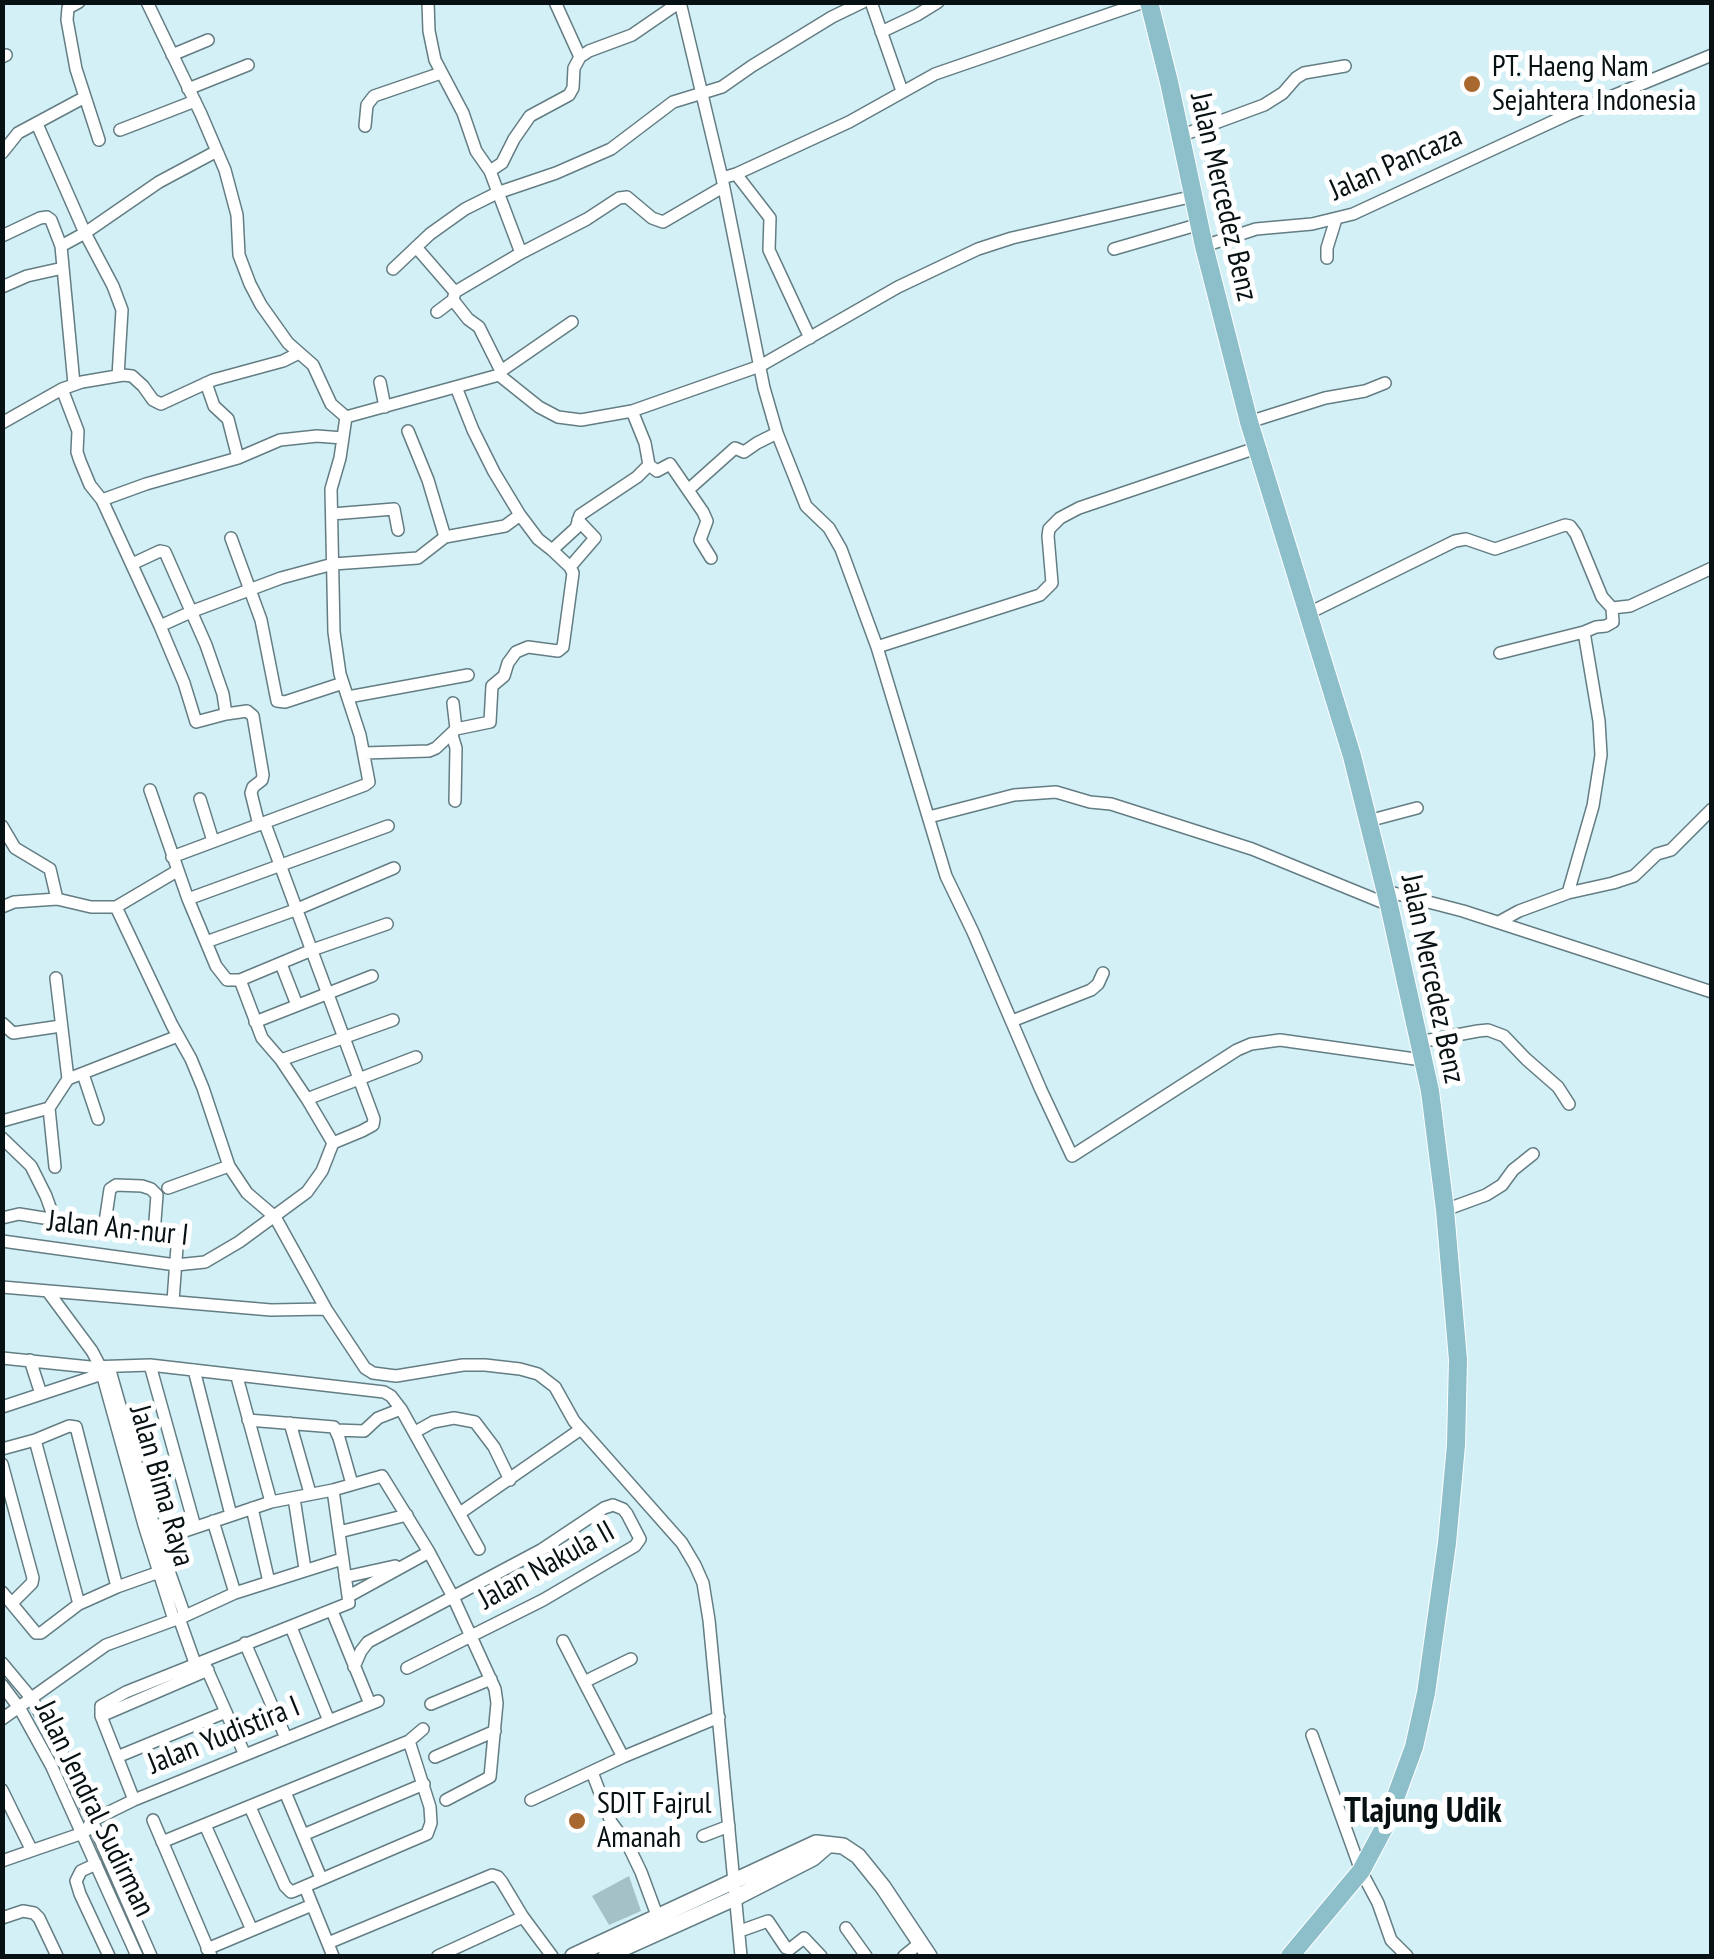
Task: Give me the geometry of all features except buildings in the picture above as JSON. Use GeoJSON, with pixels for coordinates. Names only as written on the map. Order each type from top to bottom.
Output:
{"type":"FeatureCollection","features":[{"type":"Feature","properties":{"kind":"main road","name":"Jalan Mercedez Benz"},"geometry":{"type":"LineString","coordinates":[[1146,2],[1249,422],[1352,756],[1387,898],[1430,1091],[1458,1360],[1452,1492],[1436,1633],[1414,1747],[1385,1826],[1361,1870],[1290,1956]]}},
{"type":"Feature","properties":{"kind":"street"},"geometry":{"type":"LineString","coordinates":[[79,2],[70,6],[66,14],[76,69],[99,140]]}},
{"type":"Feature","properties":{"kind":"street"},"geometry":{"type":"LineString","coordinates":[[148,2],[218,151],[234,200],[239,255],[250,284],[288,343],[313,365],[336,410],[346,417],[500,373],[572,322]]}},
{"type":"Feature","properties":{"kind":"street"},"geometry":{"type":"LineString","coordinates":[[428,2],[434,60],[462,113],[476,151],[490,171],[521,253]]}},
{"type":"Feature","properties":{"kind":"street"},"geometry":{"type":"LineString","coordinates":[[555,2],[580,57]]}},
{"type":"Feature","properties":{"kind":"street"},"geometry":{"type":"LineString","coordinates":[[490,171],[502,163],[526,120],[570,95],[574,68],[580,57],[632,35],[680,2],[777,433],[806,506],[829,528],[840,549],[877,647],[946,876],[1072,1156],[1237,1050],[1280,1040],[1420,1051],[1488,1030],[1504,1036],[1558,1088],[1569,1104]]}},
{"type":"Feature","properties":{"kind":"street"},"geometry":{"type":"LineString","coordinates":[[393,268],[456,215],[496,193],[611,150],[672,102],[722,87],[862,2]]}},
{"type":"Feature","properties":{"kind":"street"},"geometry":{"type":"LineString","coordinates":[[871,2],[902,91]]}},
{"type":"Feature","properties":{"kind":"street"},"geometry":{"type":"LineString","coordinates":[[881,32],[938,2]]}},
{"type":"Feature","properties":{"kind":"street"},"geometry":{"type":"LineString","coordinates":[[436,312],[521,253],[619,198],[627,197],[652,218],[664,222],[736,174],[849,122],[935,74],[1146,2]]}},
{"type":"Feature","properties":{"kind":"street"},"geometry":{"type":"LineString","coordinates":[[172,55],[208,40]]}},
{"type":"Feature","properties":{"kind":"street","name":"Jalan Pancaza"},"geometry":{"type":"LineString","coordinates":[[1204,246],[1256,229],[1336,220],[1570,114],[1712,55]]}},
{"type":"Feature","properties":{"kind":"street"},"geometry":{"type":"LineString","coordinates":[[120,130],[248,65]]}},
{"type":"Feature","properties":{"kind":"street"},"geometry":{"type":"LineString","coordinates":[[1180,136],[1284,94],[1300,75],[1345,66]]}},
{"type":"Feature","properties":{"kind":"street"},"geometry":{"type":"LineString","coordinates":[[365,126],[366,105],[374,96],[441,73]]}},
{"type":"Feature","properties":{"kind":"street"},"geometry":{"type":"LineString","coordinates":[[2,153],[18,133],[85,97]]}},
{"type":"Feature","properties":{"kind":"street"},"geometry":{"type":"LineString","coordinates":[[36,124],[122,310],[118,376]]}},
{"type":"Feature","properties":{"kind":"street"},"geometry":{"type":"LineString","coordinates":[[61,246],[158,182],[218,151]]}},
{"type":"Feature","properties":{"kind":"street"},"geometry":{"type":"LineString","coordinates":[[736,174],[770,218],[769,250],[810,338]]}},
{"type":"Feature","properties":{"kind":"street"},"geometry":{"type":"LineString","coordinates":[[416,247],[468,319],[478,327],[500,373],[539,406],[558,417],[580,420],[632,412],[760,366],[898,287],[978,248],[1194,196]]}},
{"type":"Feature","properties":{"kind":"street"},"geometry":{"type":"LineString","coordinates":[[2,236],[47,217],[61,246],[68,386],[80,461],[160,626],[196,722],[247,711],[253,716],[263,775],[251,793],[374,1123],[332,1142],[308,1099],[262,1038],[240,980]]}},
{"type":"Feature","properties":{"kind":"street"},"geometry":{"type":"LineString","coordinates":[[1328,258],[1326,248],[1336,220]]}},
{"type":"Feature","properties":{"kind":"street"},"geometry":{"type":"LineString","coordinates":[[1114,249],[1200,224]]}},
{"type":"Feature","properties":{"kind":"street"},"geometry":{"type":"LineString","coordinates":[[2,287],[27,276],[63,268]]}},
{"type":"Feature","properties":{"kind":"street"},"geometry":{"type":"LineString","coordinates":[[2,423],[68,386],[128,375],[136,378],[158,404],[206,383],[283,362],[299,353]]}},
{"type":"Feature","properties":{"kind":"street"},"geometry":{"type":"LineString","coordinates":[[380,382],[385,407]]}},
{"type":"Feature","properties":{"kind":"street"},"geometry":{"type":"LineString","coordinates":[[206,383],[214,406],[228,419],[238,458]]}},
{"type":"Feature","properties":{"kind":"street"},"geometry":{"type":"LineString","coordinates":[[1249,422],[1386,383]]}},
{"type":"Feature","properties":{"kind":"street"},"geometry":{"type":"LineString","coordinates":[[364,753],[428,751],[454,732],[490,722],[492,686],[503,678],[516,652],[528,647],[562,649],[574,576],[520,515],[494,472],[456,388]]}},
{"type":"Feature","properties":{"kind":"street"},"geometry":{"type":"LineString","coordinates":[[632,412],[650,465],[657,471],[670,464],[706,518],[700,540],[711,558]]}},
{"type":"Feature","properties":{"kind":"street"},"geometry":{"type":"LineString","coordinates":[[172,857],[366,786],[370,779],[342,683],[334,632],[331,489],[346,417]]}},
{"type":"Feature","properties":{"kind":"street"},"geometry":{"type":"LineString","coordinates":[[408,431],[445,537]]}},
{"type":"Feature","properties":{"kind":"street"},"geometry":{"type":"LineString","coordinates":[[688,490],[734,449],[744,452],[777,433]]}},
{"type":"Feature","properties":{"kind":"street"},"geometry":{"type":"LineString","coordinates":[[102,500],[238,458],[280,440],[343,438]]}},
{"type":"Feature","properties":{"kind":"street"},"geometry":{"type":"LineString","coordinates":[[877,647],[1040,594],[1052,583],[1049,529],[1079,508],[1256,448]]}},
{"type":"Feature","properties":{"kind":"street"},"geometry":{"type":"LineString","coordinates":[[552,550],[576,528],[582,514],[650,465]]}},
{"type":"Feature","properties":{"kind":"street"},"geometry":{"type":"LineString","coordinates":[[332,514],[394,509],[398,530]]}},
{"type":"Feature","properties":{"kind":"street"},"geometry":{"type":"LineString","coordinates":[[160,626],[250,589],[333,564],[418,558],[445,537],[504,526],[520,515]]}},
{"type":"Feature","properties":{"kind":"street"},"geometry":{"type":"LineString","coordinates":[[570,567],[595,538],[578,520]]}},
{"type":"Feature","properties":{"kind":"street"},"geometry":{"type":"LineString","coordinates":[[1307,614],[1456,541],[1466,539],[1495,549],[1570,526],[1602,596],[1612,608],[1612,623],[1500,653]]}},
{"type":"Feature","properties":{"kind":"street"},"geometry":{"type":"LineString","coordinates":[[231,538],[261,620],[277,701],[285,702],[342,683]]}},
{"type":"Feature","properties":{"kind":"street"},"geometry":{"type":"LineString","coordinates":[[132,564],[165,552],[193,612],[223,694],[226,714]]}},
{"type":"Feature","properties":{"kind":"street"},"geometry":{"type":"LineString","coordinates":[[1612,608],[1630,606],[1712,568]]}},
{"type":"Feature","properties":{"kind":"street"},"geometry":{"type":"LineString","coordinates":[[1568,893],[1593,806],[1601,755],[1584,632]]}},
{"type":"Feature","properties":{"kind":"street"},"geometry":{"type":"LineString","coordinates":[[348,697],[468,675]]}},
{"type":"Feature","properties":{"kind":"street"},"geometry":{"type":"LineString","coordinates":[[453,703],[455,800]]}},
{"type":"Feature","properties":{"kind":"street"},"geometry":{"type":"LineString","coordinates":[[150,790],[188,899],[227,980],[240,980],[387,924]]}},
{"type":"Feature","properties":{"kind":"street"},"geometry":{"type":"LineString","coordinates":[[929,817],[1014,795],[1056,792],[1110,804],[1252,849],[1387,898],[1499,922],[1712,992]]}},
{"type":"Feature","properties":{"kind":"street"},"geometry":{"type":"LineString","coordinates":[[200,798],[214,841]]}},
{"type":"Feature","properties":{"kind":"street"},"geometry":{"type":"LineString","coordinates":[[1368,820],[1417,808]]}},
{"type":"Feature","properties":{"kind":"street"},"geometry":{"type":"LineString","coordinates":[[1499,922],[1568,893],[1634,876],[1656,854],[1671,850],[1712,809]]}},
{"type":"Feature","properties":{"kind":"street"},"geometry":{"type":"LineString","coordinates":[[2,826],[15,848],[50,869],[57,899]]}},
{"type":"Feature","properties":{"kind":"street"},"geometry":{"type":"LineString","coordinates":[[188,899],[388,826]]}},
{"type":"Feature","properties":{"kind":"street"},"geometry":{"type":"LineString","coordinates":[[206,942],[394,868]]}},
{"type":"Feature","properties":{"kind":"street"},"geometry":{"type":"LineString","coordinates":[[2,907],[14,902],[57,899],[91,907],[116,907],[178,871]]}},
{"type":"Feature","properties":{"kind":"street"},"geometry":{"type":"LineString","coordinates":[[116,907],[203,1088],[228,1166],[247,1192],[276,1217],[359,1362],[374,1373],[396,1376],[464,1365],[520,1368],[538,1374],[555,1386],[581,1429],[674,1534],[696,1565],[710,1620],[741,1956]]}},
{"type":"Feature","properties":{"kind":"street"},"geometry":{"type":"LineString","coordinates":[[281,964],[296,1005]]}},
{"type":"Feature","properties":{"kind":"street"},"geometry":{"type":"LineString","coordinates":[[1012,1021],[1091,990],[1103,973]]}},
{"type":"Feature","properties":{"kind":"street"},"geometry":{"type":"LineString","coordinates":[[255,1022],[372,976]]}},
{"type":"Feature","properties":{"kind":"street"},"geometry":{"type":"LineString","coordinates":[[56,978],[68,1079]]}},
{"type":"Feature","properties":{"kind":"street"},"geometry":{"type":"LineString","coordinates":[[280,1060],[394,1020]]}},
{"type":"Feature","properties":{"kind":"street"},"geometry":{"type":"LineString","coordinates":[[2,1023],[13,1033],[61,1026]]}},
{"type":"Feature","properties":{"kind":"street"},"geometry":{"type":"LineString","coordinates":[[54,1167],[49,1108],[68,1079],[178,1036]]}},
{"type":"Feature","properties":{"kind":"street"},"geometry":{"type":"LineString","coordinates":[[308,1099],[416,1057]]}},
{"type":"Feature","properties":{"kind":"street"},"geometry":{"type":"LineString","coordinates":[[83,1074],[98,1119]]}},
{"type":"Feature","properties":{"kind":"street"},"geometry":{"type":"LineString","coordinates":[[4,1117],[49,1108]]}},
{"type":"Feature","properties":{"kind":"street"},"geometry":{"type":"LineString","coordinates":[[2,1138],[31,1166],[56,1220]]}},
{"type":"Feature","properties":{"kind":"street","name":"Jalan An-nur I"},"geometry":{"type":"LineString","coordinates":[[2,1240],[176,1266],[205,1262],[276,1217],[313,1185],[326,1164],[332,1142]]}},
{"type":"Feature","properties":{"kind":"street"},"geometry":{"type":"LineString","coordinates":[[1445,1210],[1482,1198],[1502,1185],[1533,1154]]}},
{"type":"Feature","properties":{"kind":"street"},"geometry":{"type":"LineString","coordinates":[[168,1188],[228,1166]]}},
{"type":"Feature","properties":{"kind":"street"},"geometry":{"type":"LineString","coordinates":[[104,1228],[112,1187],[146,1187],[157,1195],[154,1234]]}},
{"type":"Feature","properties":{"kind":"street"},"geometry":{"type":"LineString","coordinates":[[2,1218],[20,1214],[154,1234],[176,1241],[173,1302]]}},
{"type":"Feature","properties":{"kind":"street"},"geometry":{"type":"LineString","coordinates":[[2,1287],[270,1310],[326,1309]]}},
{"type":"Feature","properties":{"kind":"street"},"geometry":{"type":"LineString","coordinates":[[49,1293],[104,1369]]}},
{"type":"Feature","properties":{"kind":"street"},"geometry":{"type":"LineString","coordinates":[[2,1358],[104,1369],[150,1365],[376,1390],[391,1396],[402,1409],[480,1549]]}},
{"type":"Feature","properties":{"kind":"street"},"geometry":{"type":"LineString","coordinates":[[30,1360],[41,1394]]}},
{"type":"Feature","properties":{"kind":"street"},"geometry":{"type":"LineString","coordinates":[[150,1365],[195,1527]]}},
{"type":"Feature","properties":{"kind":"street"},"geometry":{"type":"LineString","coordinates":[[3,1407],[104,1369]]}},
{"type":"Feature","properties":{"kind":"street","name":"Jalan Bima Raya"},"geometry":{"type":"LineString","coordinates":[[104,1369],[179,1618],[245,1755]]}},
{"type":"Feature","properties":{"kind":"street","name":"Jalan Bima Raya"},"geometry":{"type":"LineString","coordinates":[[104,1369],[144,1525],[164,1570]]}},
{"type":"Feature","properties":{"kind":"street"},"geometry":{"type":"LineString","coordinates":[[194,1370],[231,1516]]}},
{"type":"Feature","properties":{"kind":"street"},"geometry":{"type":"LineString","coordinates":[[237,1377],[271,1502]]}},
{"type":"Feature","properties":{"kind":"street"},"geometry":{"type":"LineString","coordinates":[[248,1420],[364,1431],[378,1418],[402,1409]]}},
{"type":"Feature","properties":{"kind":"street"},"geometry":{"type":"LineString","coordinates":[[415,1432],[454,1418],[475,1422],[486,1433],[510,1480]]}},
{"type":"Feature","properties":{"kind":"street"},"geometry":{"type":"LineString","coordinates":[[290,1422],[310,1494]]}},
{"type":"Feature","properties":{"kind":"street"},"geometry":{"type":"LineString","coordinates":[[2,1449],[68,1426],[76,1427],[117,1587]]}},
{"type":"Feature","properties":{"kind":"street"},"geometry":{"type":"LineString","coordinates":[[460,1513],[581,1429]]}},
{"type":"Feature","properties":{"kind":"street"},"geometry":{"type":"LineString","coordinates":[[336,1430],[352,1484]]}},
{"type":"Feature","properties":{"kind":"street"},"geometry":{"type":"LineString","coordinates":[[36,1440],[79,1604]]}},
{"type":"Feature","properties":{"kind":"street"},"geometry":{"type":"LineString","coordinates":[[2,1464],[6,1491],[34,1578],[12,1603]]}},
{"type":"Feature","properties":{"kind":"street"},"geometry":{"type":"LineString","coordinates":[[158,1540],[271,1502],[382,1476],[452,1596],[496,1696],[490,1778],[446,1800]]}},
{"type":"Feature","properties":{"kind":"street"},"geometry":{"type":"LineString","coordinates":[[134,1800],[101,1716],[101,1706],[350,1603],[333,1490]]}},
{"type":"Feature","properties":{"kind":"street"},"geometry":{"type":"LineString","coordinates":[[294,1498],[305,1568]]}},
{"type":"Feature","properties":{"kind":"street","name":"Jalan Nakula II"},"geometry":{"type":"LineString","coordinates":[[407,1668],[598,1570],[640,1540],[622,1509],[609,1506],[540,1550],[452,1596]]}},
{"type":"Feature","properties":{"kind":"street"},"geometry":{"type":"LineString","coordinates":[[252,1508],[269,1582]]}},
{"type":"Feature","properties":{"kind":"street"},"geometry":{"type":"LineString","coordinates":[[339,1532],[407,1516]]}},
{"type":"Feature","properties":{"kind":"street"},"geometry":{"type":"LineString","coordinates":[[212,1521],[234,1593]]}},
{"type":"Feature","properties":{"kind":"street"},"geometry":{"type":"LineString","coordinates":[[349,1596],[429,1552]]}},
{"type":"Feature","properties":{"kind":"street"},"geometry":{"type":"LineString","coordinates":[[2,1719],[97,1650],[117,1640],[234,1593],[342,1558]]}},
{"type":"Feature","properties":{"kind":"street"},"geometry":{"type":"LineString","coordinates":[[345,1577],[409,1563]]}},
{"type":"Feature","properties":{"kind":"street"},"geometry":{"type":"LineString","coordinates":[[2,1592],[39,1633],[79,1604],[164,1570]]}},
{"type":"Feature","properties":{"kind":"street"},"geometry":{"type":"LineString","coordinates":[[354,1666],[368,1642],[452,1596]]}},
{"type":"Feature","properties":{"kind":"street"},"geometry":{"type":"LineString","coordinates":[[332,1611],[354,1666]]}},
{"type":"Feature","properties":{"kind":"street"},"geometry":{"type":"LineString","coordinates":[[290,1626],[330,1721]]}},
{"type":"Feature","properties":{"kind":"street"},"geometry":{"type":"LineString","coordinates":[[563,1642],[623,1757]]}},
{"type":"Feature","properties":{"kind":"street"},"geometry":{"type":"LineString","coordinates":[[245,1644],[286,1738]]}},
{"type":"Feature","properties":{"kind":"street"},"geometry":{"type":"LineString","coordinates":[[584,1682],[631,1659]]}},
{"type":"Feature","properties":{"kind":"street","name":"Jalan Jendral Sudirman"},"geometry":{"type":"LineString","coordinates":[[2,1663],[32,1699],[64,1759],[151,1956]]}},
{"type":"Feature","properties":{"kind":"street","name":"Jalan Yudistira I"},"geometry":{"type":"LineString","coordinates":[[91,1821],[374,1702],[354,1666]]}},
{"type":"Feature","properties":{"kind":"street"},"geometry":{"type":"LineString","coordinates":[[431,1704],[491,1679]]}},
{"type":"Feature","properties":{"kind":"street","name":"Jalan Jendral Sudirman"},"geometry":{"type":"LineString","coordinates":[[2,1685],[52,1765],[136,1956]]}},
{"type":"Feature","properties":{"kind":"street"},"geometry":{"type":"LineString","coordinates":[[117,1757],[226,1712]]}},
{"type":"Feature","properties":{"kind":"street"},"geometry":{"type":"LineString","coordinates":[[530,1800],[719,1717]]}},
{"type":"Feature","properties":{"kind":"street"},"geometry":{"type":"LineString","coordinates":[[162,1842],[410,1741],[423,1729]]}},
{"type":"Feature","properties":{"kind":"street"},"geometry":{"type":"LineString","coordinates":[[435,1757],[494,1732]]}},
{"type":"Feature","properties":{"kind":"street"},"geometry":{"type":"LineString","coordinates":[[1312,1735],[1391,1940],[1407,1956]]}},
{"type":"Feature","properties":{"kind":"street"},"geometry":{"type":"LineString","coordinates":[[250,1807],[286,1888],[291,1892],[305,1887],[427,1834],[431,1816],[410,1741]]}},
{"type":"Feature","properties":{"kind":"street"},"geometry":{"type":"LineString","coordinates":[[592,1772],[611,1822],[641,1872],[658,1918]]}},
{"type":"Feature","properties":{"kind":"street"},"geometry":{"type":"LineString","coordinates":[[303,1835],[424,1784]]}},
{"type":"Feature","properties":{"kind":"street"},"geometry":{"type":"LineString","coordinates":[[2,1790],[9,1816],[32,1849]]}},
{"type":"Feature","properties":{"kind":"street"},"geometry":{"type":"LineString","coordinates":[[285,1792],[322,1878]]}},
{"type":"Feature","properties":{"kind":"street"},"geometry":{"type":"LineString","coordinates":[[153,1820],[209,1953],[312,1905]]}},
{"type":"Feature","properties":{"kind":"street"},"geometry":{"type":"LineString","coordinates":[[2,1861],[80,1834],[91,1821]]}},
{"type":"Feature","properties":{"kind":"street"},"geometry":{"type":"LineString","coordinates":[[205,1825],[252,1930]]}},
{"type":"Feature","properties":{"kind":"street"},"geometry":{"type":"LineString","coordinates":[[703,1836],[729,1826]]}},
{"type":"Feature","properties":{"kind":"street"},"geometry":{"type":"LineString","coordinates":[[573,1956],[812,1844],[843,1846],[858,1856],[883,1886],[924,1950],[904,1956]]}},
{"type":"Feature","properties":{"kind":"street"},"geometry":{"type":"LineString","coordinates":[[606,1956],[735,1898],[813,1858],[828,1845]]}},
{"type":"Feature","properties":{"kind":"street"},"geometry":{"type":"LineString","coordinates":[[96,1864],[81,1870],[77,1888],[110,1956]]}},
{"type":"Feature","properties":{"kind":"street"},"geometry":{"type":"LineString","coordinates":[[328,1943],[486,1876],[498,1876],[522,1917],[552,1956]]}},
{"type":"Feature","properties":{"kind":"street"},"geometry":{"type":"LineString","coordinates":[[305,1887],[333,1956]]}},
{"type":"Feature","properties":{"kind":"street"},"geometry":{"type":"LineString","coordinates":[[2,1918],[23,1910],[34,1913],[57,1956]]}},
{"type":"Feature","properties":{"kind":"street"},"geometry":{"type":"LineString","coordinates":[[438,1956],[522,1917]]}},
{"type":"Feature","properties":{"kind":"street"},"geometry":{"type":"LineString","coordinates":[[740,1932],[768,1922],[788,1949],[804,1938],[821,1956]]}},
{"type":"Feature","properties":{"kind":"street"},"geometry":{"type":"LineString","coordinates":[[846,1928],[866,1956]]}},
{"type":"Feature","properties":{"kind":"shaded area"},"geometry":{"type":"Polygon","coordinates":[[[629,1876],[641,1911],[609,1925],[592,1896],[629,1876]]]}},
{"type":"Feature","properties":{"kind":"place","name":"PT. Haeng Nam Sejahtera Indonesia"},"geometry":{"type":"Point","coordinates":[1472,84]}},
{"type":"Feature","properties":{"kind":"place","name":"SDIT Fajrul Amanah"},"geometry":{"type":"Point","coordinates":[577,1821]}},
{"type":"Feature","properties":{"kind":"district","name":"Tlajung Udik"},"geometry":{"type":"Point","coordinates":[1423,1812]}}]}
